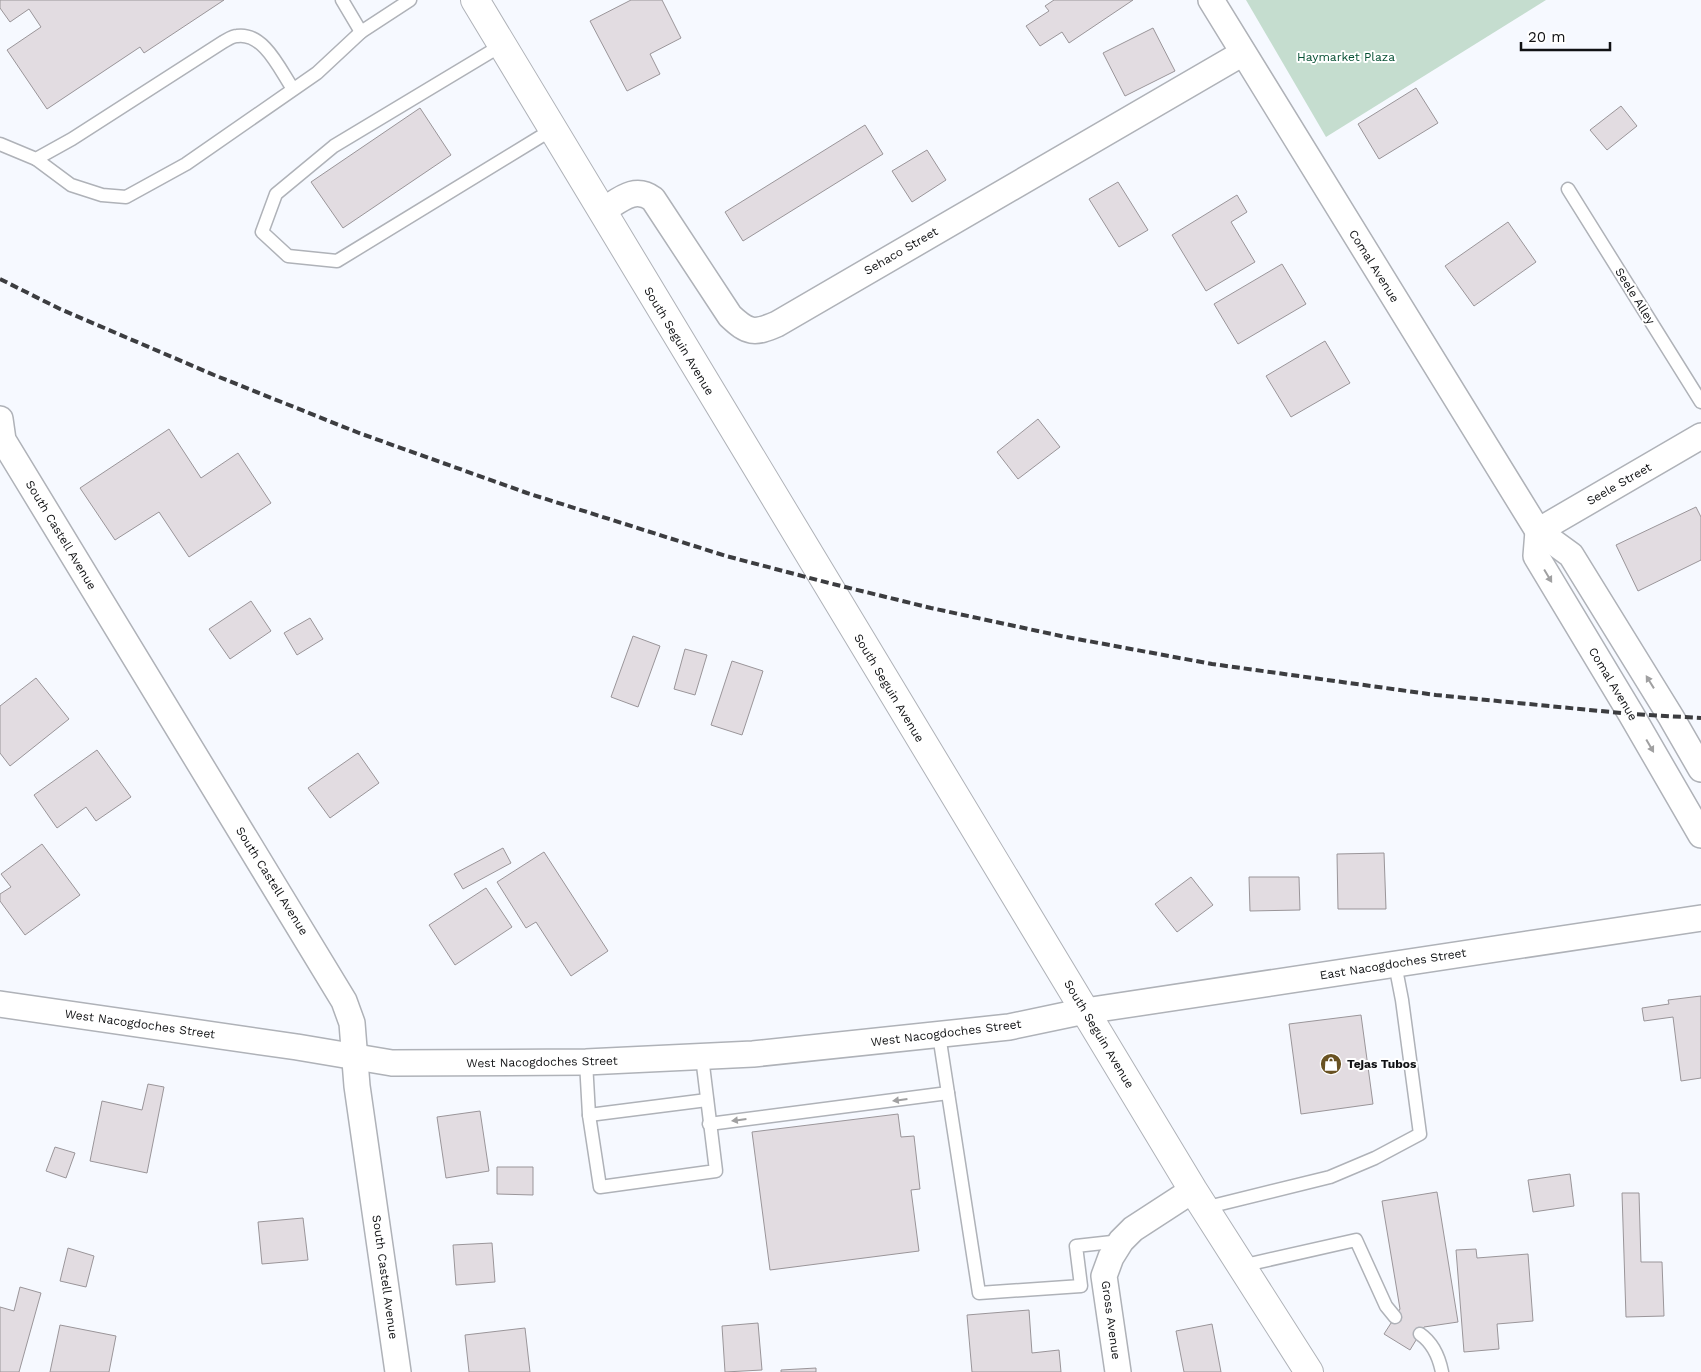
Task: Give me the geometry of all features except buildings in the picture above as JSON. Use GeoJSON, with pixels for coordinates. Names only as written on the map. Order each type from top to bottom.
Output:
{"type":"FeatureCollection","features":[{"type":"Feature","properties":{"kind":"main road","name":"South Seguin Avenue"},"geometry":{"type":"LineString","coordinates":[[474,0],[1198,1199],[1309,1372]]}},
{"type":"Feature","properties":{"kind":"street","name":"Comal Avenue"},"geometry":{"type":"LineString","coordinates":[[1211,0],[1538,531],[1571,554],[1671,716],[1701,769]]}},
{"type":"Feature","properties":{"kind":"street","name":"Sehaco Street"},"geometry":{"type":"LineString","coordinates":[[602,211],[632,194],[640,192],[653,199],[730,316],[751,332],[764,330],[1243,53]]}},
{"type":"Feature","properties":{"kind":"street","name":"South Castell Avenue"},"geometry":{"type":"LineString","coordinates":[[1,432],[344,1001],[352,1024],[357,1086],[398,1372]]}},
{"type":"Feature","properties":{"kind":"street","name":"Seele Street"},"geometry":{"type":"LineString","coordinates":[[1538,531],[1701,436]]}},
{"type":"Feature","properties":{"kind":"street","name":"Comal Avenue"},"geometry":{"type":"LineString","coordinates":[[1538,531],[1536,556],[1701,835]]}},
{"type":"Feature","properties":{"kind":"street","name":"East Nacogdoches Street"},"geometry":{"type":"LineString","coordinates":[[1086,1011],[1701,918]]}},
{"type":"Feature","properties":{"kind":"street","name":"West Nacogdoches Street"},"geometry":{"type":"LineString","coordinates":[[0,1004],[297,1047],[392,1063],[586,1062],[753,1054],[1009,1027],[1086,1011]]}},
{"type":"Feature","properties":{"kind":"street","name":"Gross Avenue"},"geometry":{"type":"LineString","coordinates":[[1118,1372],[1104,1276],[1111,1257],[1121,1241],[1133,1228],[1198,1199]]}},
{"type":"Feature","properties":{"kind":"lane"},"geometry":{"type":"LineString","coordinates":[[342,0],[361,32]]}},
{"type":"Feature","properties":{"kind":"lane"},"geometry":{"type":"LineString","coordinates":[[0,144],[36,159],[71,185],[102,195],[126,197],[186,164],[317,73],[361,32],[410,0]]}},
{"type":"Feature","properties":{"kind":"lane"},"geometry":{"type":"LineString","coordinates":[[36,159],[72,139],[223,42],[236,36],[252,37],[263,45],[293,89]]}},
{"type":"Feature","properties":{"kind":"lane"},"geometry":{"type":"LineString","coordinates":[[502,45],[334,146],[276,194],[262,232],[288,256],[337,261],[553,129]]}},
{"type":"Feature","properties":{"kind":"lane","name":"Seele Alley"},"geometry":{"type":"LineString","coordinates":[[1568,189],[1701,402]]}},
{"type":"Feature","properties":{"kind":"lane"},"geometry":{"type":"LineString","coordinates":[[1198,1199],[1330,1177],[1375,1158],[1420,1134],[1402,1000],[1395,964]]}},
{"type":"Feature","properties":{"kind":"lane"},"geometry":{"type":"LineString","coordinates":[[940,1034],[979,1293],[1081,1286],[1076,1246],[1121,1241]]}},
{"type":"Feature","properties":{"kind":"lane"},"geometry":{"type":"LineString","coordinates":[[586,1062],[590,1115],[600,1187],[716,1171],[702,1057]]}},
{"type":"Feature","properties":{"kind":"lane"},"geometry":{"type":"LineString","coordinates":[[709,1124],[948,1094]]}},
{"type":"Feature","properties":{"kind":"lane"},"geometry":{"type":"LineString","coordinates":[[590,1115],[707,1100]]}},
{"type":"Feature","properties":{"kind":"lane"},"geometry":{"type":"LineString","coordinates":[[1240,1266],[1356,1240],[1386,1306],[1395,1317]]}},
{"type":"Feature","properties":{"kind":"lane"},"geometry":{"type":"LineString","coordinates":[[1424,1336],[1439,1358],[1442,1372]]}},
{"type":"Feature","properties":{"kind":"green space","name":"Haymarket Plaza"},"geometry":{"type":"Polygon","coordinates":[[[1246,0],[1546,0],[1326,137],[1246,0]]]}},
{"type":"Feature","properties":{"kind":"railway"},"geometry":{"type":"LineString","coordinates":[[0,279],[60,309],[214,375],[359,433],[527,493],[726,556],[829,583],[931,608],[1061,636],[1212,664],[1436,695],[1631,714],[1701,718]]}},
{"type":"Feature","properties":{"kind":"place","name":"Tejas Tubos"},"geometry":{"type":"Point","coordinates":[1331,1064]}}]}
